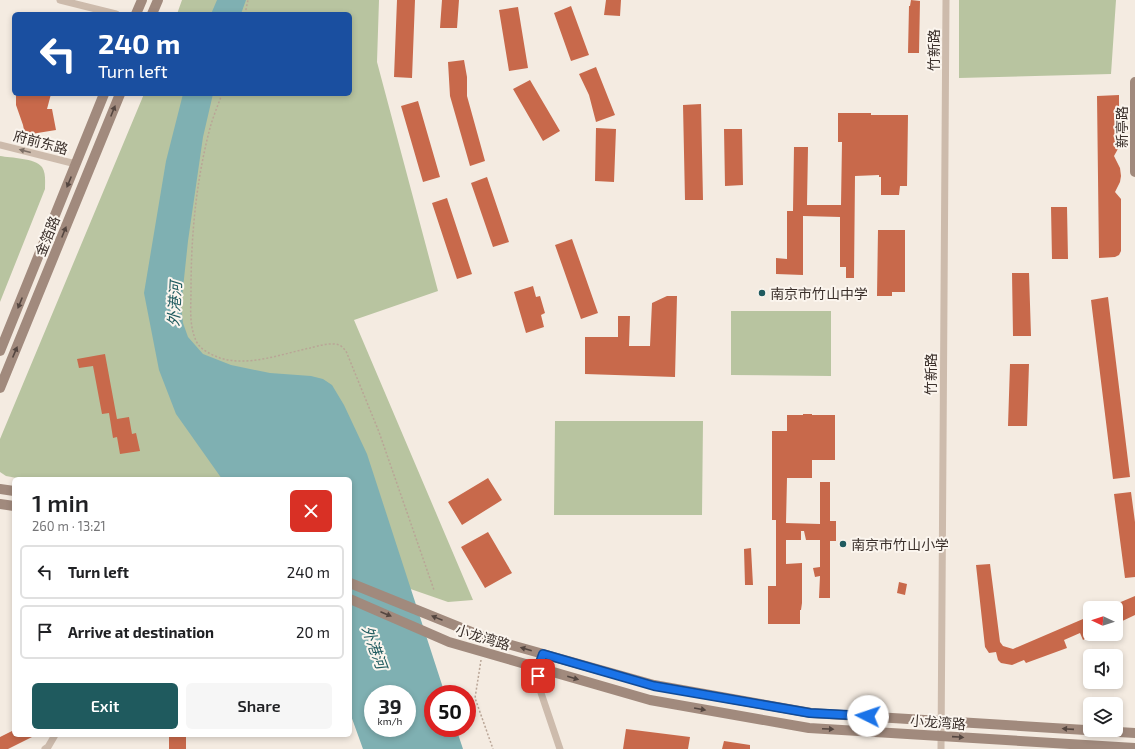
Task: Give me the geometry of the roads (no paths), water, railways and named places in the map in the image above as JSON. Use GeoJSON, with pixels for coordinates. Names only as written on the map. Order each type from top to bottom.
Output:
{"type":"FeatureCollection","features":[{"type":"Feature","properties":{"kind":"main road"},"geometry":{"type":"LineString","coordinates":[[137,12],[142,0]]}},
{"type":"Feature","properties":{"kind":"main road"},"geometry":{"type":"LineString","coordinates":[[153,12],[158,0]]}},
{"type":"Feature","properties":{"kind":"main road","name":"新亭路"},"geometry":{"type":"LineString","coordinates":[[1135,82],[1135,172]]}},
{"type":"Feature","properties":{"kind":"main road","name":"金箔路"},"geometry":{"type":"LineString","coordinates":[[0,351],[103,96]]}},
{"type":"Feature","properties":{"kind":"main road","name":"金箔路"},"geometry":{"type":"LineString","coordinates":[[0,388],[119,96]]}},
{"type":"Feature","properties":{"kind":"main road"},"geometry":{"type":"LineString","coordinates":[[0,489],[12,491]]}},
{"type":"Feature","properties":{"kind":"main road"},"geometry":{"type":"LineString","coordinates":[[0,504],[12,506]]}},
{"type":"Feature","properties":{"kind":"main road","name":"小龙湾路"},"geometry":{"type":"LineString","coordinates":[[352,584],[486,638],[654,686],[810,713],[1135,733]]}},
{"type":"Feature","properties":{"kind":"main road","name":"小龙湾路"},"geometry":{"type":"LineString","coordinates":[[352,600],[449,642],[650,700],[809,728],[1135,748]]}},
{"type":"Feature","properties":{"kind":"street"},"geometry":{"type":"LineString","coordinates":[[60,0],[108,12]]}},
{"type":"Feature","properties":{"kind":"street","name":"竹新路"},"geometry":{"type":"LineString","coordinates":[[941,749],[946,0]]}},
{"type":"Feature","properties":{"kind":"street","name":"府前东路"},"geometry":{"type":"LineString","coordinates":[[0,145],[76,164]]}},
{"type":"Feature","properties":{"kind":"street"},"geometry":{"type":"LineString","coordinates":[[543,654],[538,668],[538,684],[560,749]]}},
{"type":"Feature","properties":{"kind":"street"},"geometry":{"type":"LineString","coordinates":[[46,749],[54,737]]}},
{"type":"Feature","properties":{"kind":"water"},"geometry":{"type":"Polygon","coordinates":[[[217,0],[246,0],[242,12],[212,12],[217,0]]]}},
{"type":"Feature","properties":{"kind":"water","name":"外港河"},"geometry":{"type":"Polygon","coordinates":[[[182,96],[213,96],[203,137],[188,241],[181,307],[183,323],[188,337],[203,354],[231,365],[270,373],[311,376],[323,379],[332,385],[344,405],[367,454],[442,685],[424,685],[424,737],[459,737],[463,749],[363,749],[352,719],[352,477],[221,477],[176,414],[159,370],[144,293],[166,161],[182,96]]]}},
{"type":"Feature","properties":{"kind":"place","name":"南京市竹山中学"},"geometry":{"type":"Point","coordinates":[762,293]}},
{"type":"Feature","properties":{"kind":"place","name":"南京市竹山小学"},"geometry":{"type":"Point","coordinates":[843,544]}}]}
